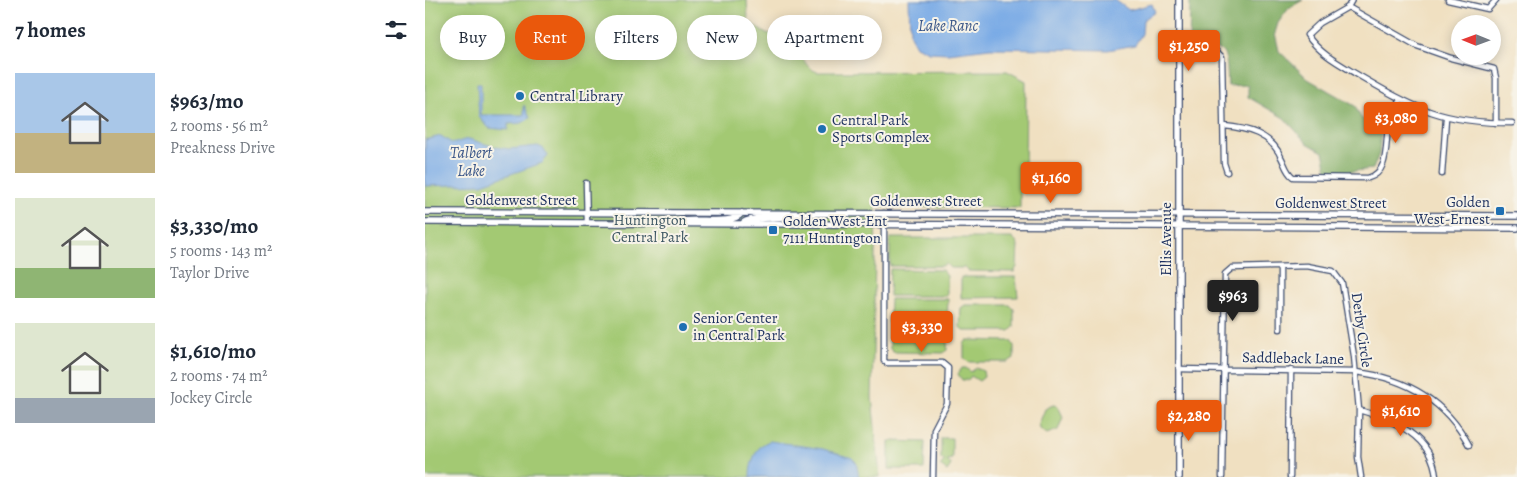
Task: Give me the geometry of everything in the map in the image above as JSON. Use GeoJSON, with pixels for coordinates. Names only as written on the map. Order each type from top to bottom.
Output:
{"type":"FeatureCollection","features":[{"type":"Feature","properties":{"kind":"main road","name":"Ellis Avenue"},"geometry":{"type":"LineString","coordinates":[[1179,0],[1179,477]]}},
{"type":"Feature","properties":{"kind":"main road","name":"Goldenwest Street"},"geometry":{"type":"LineString","coordinates":[[425,212],[1517,216]]}},
{"type":"Feature","properties":{"kind":"main road"},"geometry":{"type":"LineString","coordinates":[[672,224],[692,219],[733,219],[742,213]]}},
{"type":"Feature","properties":{"kind":"main road"},"geometry":{"type":"LineString","coordinates":[[742,224],[749,219],[785,219],[804,213]]}},
{"type":"Feature","properties":{"kind":"main road","name":"Goldenwest Street"},"geometry":{"type":"LineString","coordinates":[[425,222],[1517,228]]}},
{"type":"Feature","properties":{"kind":"street"},"geometry":{"type":"LineString","coordinates":[[1352,0],[1348,7],[1320,23],[1307,35],[1324,55],[1417,108],[1446,118],[1512,123]]}},
{"type":"Feature","properties":{"kind":"street"},"geometry":{"type":"LineString","coordinates":[[1448,0],[1471,7],[1488,8],[1496,0]]}},
{"type":"Feature","properties":{"kind":"street"},"geometry":{"type":"LineString","coordinates":[[1348,7],[1426,49],[1494,69],[1497,78],[1496,123]]}},
{"type":"Feature","properties":{"kind":"street"},"geometry":{"type":"LineString","coordinates":[[1179,51],[1216,51],[1222,57],[1224,164],[1227,172]]}},
{"type":"Feature","properties":{"kind":"street"},"geometry":{"type":"LineString","coordinates":[[1224,126],[1242,128],[1265,138],[1276,147],[1287,170],[1293,177],[1358,179],[1375,176],[1383,164],[1389,125],[1401,100]]}},
{"type":"Feature","properties":{"kind":"street"},"geometry":{"type":"LineString","coordinates":[[1442,174],[1446,118]]}},
{"type":"Feature","properties":{"kind":"street"},"geometry":{"type":"LineString","coordinates":[[586,183],[587,223]]}},
{"type":"Feature","properties":{"kind":"street"},"geometry":{"type":"LineString","coordinates":[[884,213],[885,361],[887,363],[942,363],[948,368],[947,404],[934,429],[933,477]]}},
{"type":"Feature","properties":{"kind":"street"},"geometry":{"type":"LineString","coordinates":[[1280,266],[1280,329]]}},
{"type":"Feature","properties":{"kind":"street","name":"Derby Circle"},"geometry":{"type":"LineString","coordinates":[[1223,370],[1225,274],[1232,268],[1280,266],[1320,267],[1333,271],[1340,278],[1356,372],[1359,410],[1358,457],[1361,477]]}},
{"type":"Feature","properties":{"kind":"street","name":"Saddleback Lane"},"geometry":{"type":"LineString","coordinates":[[1179,369],[1291,370],[1377,374],[1414,388],[1444,410],[1461,429],[1469,445]]}},
{"type":"Feature","properties":{"kind":"street"},"geometry":{"type":"LineString","coordinates":[[1222,477],[1223,370]]}},
{"type":"Feature","properties":{"kind":"street"},"geometry":{"type":"LineString","coordinates":[[1290,477],[1291,370]]}},
{"type":"Feature","properties":{"kind":"street"},"geometry":{"type":"LineString","coordinates":[[1359,410],[1385,418],[1411,432],[1431,457],[1436,477]]}},
{"type":"Feature","properties":{"kind":"green space","name":"Huntington Central Park"},"geometry":{"type":"Polygon","coordinates":[[[425,0],[747,0],[748,15],[687,15],[687,60],[757,60],[757,28],[767,33],[767,60],[804,60],[809,67],[817,72],[1007,71],[1026,81],[1025,177],[1020,194],[1020,208],[876,207],[872,398],[880,477],[425,477],[425,0]]]}},
{"type":"Feature","properties":{"kind":"green space"},"geometry":{"type":"Polygon","coordinates":[[[1190,0],[1303,0],[1289,8],[1278,23],[1275,33],[1279,51],[1308,79],[1355,106],[1361,118],[1381,131],[1379,154],[1373,169],[1328,174],[1323,152],[1307,143],[1284,118],[1248,97],[1248,85],[1228,86],[1227,64],[1222,52],[1211,47],[1189,46],[1190,0]]]}},
{"type":"Feature","properties":{"kind":"green space"},"geometry":{"type":"Polygon","coordinates":[[[890,238],[1012,238],[1018,244],[1017,267],[1014,272],[968,271],[965,268],[950,268],[946,264],[942,266],[890,266],[890,238]]]}},
{"type":"Feature","properties":{"kind":"green space"},"geometry":{"type":"Polygon","coordinates":[[[890,269],[942,270],[947,276],[947,296],[889,296],[890,269]]]}},
{"type":"Feature","properties":{"kind":"green space"},"geometry":{"type":"Polygon","coordinates":[[[961,277],[1016,277],[1018,297],[961,298],[961,277]]]}},
{"type":"Feature","properties":{"kind":"green space"},"geometry":{"type":"Polygon","coordinates":[[[890,299],[948,299],[947,321],[944,324],[889,323],[890,299]]]}},
{"type":"Feature","properties":{"kind":"green space"},"geometry":{"type":"Polygon","coordinates":[[[965,305],[1010,305],[1014,309],[1014,327],[1010,331],[963,331],[960,327],[961,308],[965,305]]]}},
{"type":"Feature","properties":{"kind":"green space"},"geometry":{"type":"Polygon","coordinates":[[[890,328],[948,329],[947,350],[943,353],[893,352],[890,349],[890,328]]]}},
{"type":"Feature","properties":{"kind":"green space"},"geometry":{"type":"Polygon","coordinates":[[[967,340],[1011,341],[1014,346],[1014,358],[1008,362],[968,362],[964,358],[964,344],[967,340]]]}},
{"type":"Feature","properties":{"kind":"green space"},"geometry":{"type":"Polygon","coordinates":[[[962,368],[966,368],[971,372],[976,368],[983,371],[984,377],[979,381],[971,376],[968,380],[962,380],[958,374],[962,368]]]}},
{"type":"Feature","properties":{"kind":"green space"},"geometry":{"type":"Polygon","coordinates":[[[1053,405],[1058,406],[1063,417],[1058,430],[1047,434],[1040,429],[1039,424],[1045,409],[1053,405]]]}},
{"type":"Feature","properties":{"kind":"green space"},"geometry":{"type":"Polygon","coordinates":[[[941,438],[952,438],[952,459],[947,460],[951,465],[947,471],[940,466],[945,460],[941,459],[941,438]]]}},
{"type":"Feature","properties":{"kind":"green space"},"geometry":{"type":"Polygon","coordinates":[[[889,441],[925,442],[924,469],[889,469],[889,441]]]}},
{"type":"Feature","properties":{"kind":"water","name":"Lake Ranc"},"geometry":{"type":"Polygon","coordinates":[[[909,0],[1115,0],[1129,10],[1152,4],[1155,12],[1143,20],[1142,34],[1135,45],[1108,50],[990,48],[948,53],[929,52],[916,46],[910,35],[909,0]]]}},
{"type":"Feature","properties":{"kind":"water"},"geometry":{"type":"Polygon","coordinates":[[[477,83],[481,83],[481,115],[524,115],[524,105],[530,118],[522,123],[508,124],[508,130],[489,128],[479,117],[477,83]]]}},
{"type":"Feature","properties":{"kind":"water","name":"Talbert Lake"},"geometry":{"type":"Polygon","coordinates":[[[441,136],[453,143],[469,139],[509,149],[538,146],[544,149],[548,156],[542,163],[482,184],[425,186],[425,140],[441,136]]]}},
{"type":"Feature","properties":{"kind":"water"},"geometry":{"type":"Polygon","coordinates":[[[770,441],[823,449],[852,458],[856,462],[859,477],[750,477],[755,455],[761,446],[770,441]]]}},
{"type":"Feature","properties":{"kind":"place","name":"Central Library"},"geometry":{"type":"Point","coordinates":[520,96]}},
{"type":"Feature","properties":{"kind":"place","name":"Central Park Sports Complex"},"geometry":{"type":"Point","coordinates":[822,129]}},
{"type":"Feature","properties":{"kind":"place","name":"Golden West-Ernest"},"geometry":{"type":"Point","coordinates":[1500,211]}},
{"type":"Feature","properties":{"kind":"place","name":"Golden West-Ent 7111 Huntington"},"geometry":{"type":"Point","coordinates":[773,230]}},
{"type":"Feature","properties":{"kind":"place","name":"Senior Center in Central Park"},"geometry":{"type":"Point","coordinates":[683,327]}}]}
